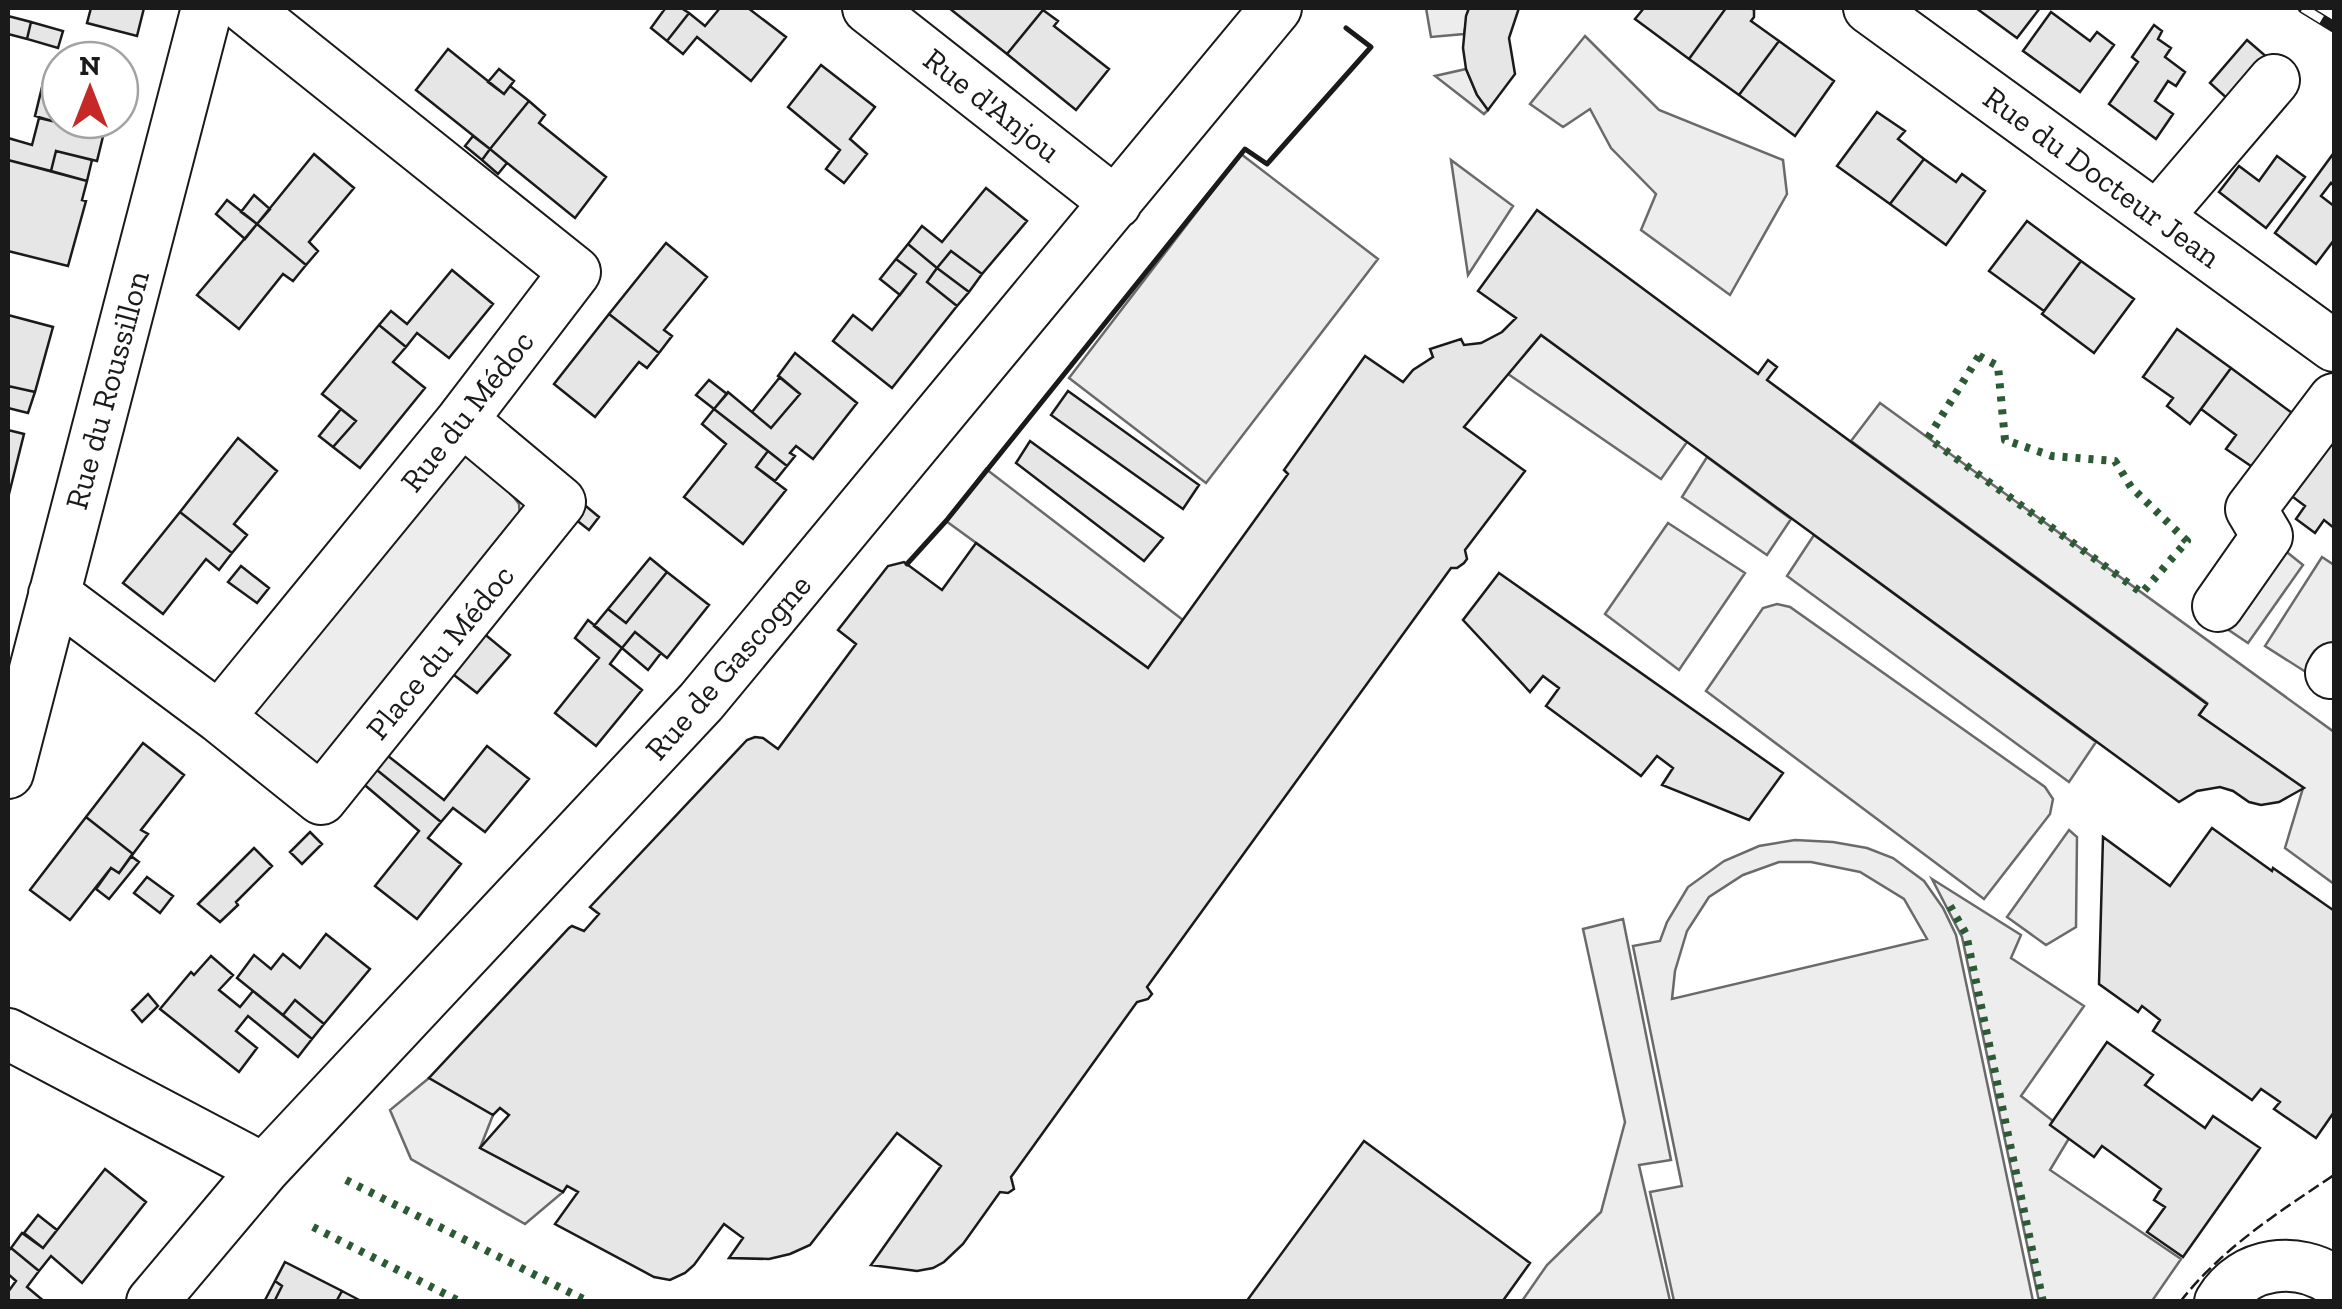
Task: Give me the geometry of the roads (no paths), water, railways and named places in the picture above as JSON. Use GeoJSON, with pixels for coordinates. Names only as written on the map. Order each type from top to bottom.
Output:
{"type":"FeatureCollection","features":[{"type":"Feature","properties":{"kind":"street","name":"Rue du Roussillon"},"geometry":{"type":"LineString","coordinates":[[8,773],[207,8]]}},
{"type":"Feature","properties":{"kind":"street","name":"Rue du Médoc"},"geometry":{"type":"LineString","coordinates":[[219,716],[462,420],[575,272],[246,8]]}},
{"type":"Feature","properties":{"kind":"street","name":"Rue d'Anjou"},"geometry":{"type":"LineString","coordinates":[[868,8],[1116,203]]}},
{"type":"Feature","properties":{"kind":"street","name":"Rue de Gascogne"},"geometry":{"type":"LineString","coordinates":[[152,1302],[264,1169],[702,702],[1276,8]]}},
{"type":"Feature","properties":{"kind":"street","name":"Rue du Docteur Jean"},"geometry":{"type":"LineString","coordinates":[[1897,15],[2157,217],[2334,346]]}},
{"type":"Feature","properties":{"kind":"street"},"geometry":{"type":"LineString","coordinates":[[2157,217],[2274,80]]}},
{"type":"Feature","properties":{"kind":"street"},"geometry":{"type":"LineString","coordinates":[[2218,606],[2267,536],[2251,508],[2334,399]]}},
{"type":"Feature","properties":{"kind":"street","name":"Place du Médoc"},"geometry":{"type":"LineString","coordinates":[[219,716],[321,800],[560,502],[462,420]]}},
{"type":"Feature","properties":{"kind":"street"},"geometry":{"type":"LineString","coordinates":[[54,594],[219,716]]}},
{"type":"Feature","properties":{"kind":"street"},"geometry":{"type":"LineString","coordinates":[[8,1034],[264,1169]]}},
{"type":"Feature","properties":{"kind":"street"},"geometry":{"type":"LineString","coordinates":[[2220,1302],[2244,1277],[2268,1266],[2295,1265],[2320,1272],[2334,1281]]}},
{"type":"Feature","properties":{"kind":"railway"},"geometry":{"type":"LineString","coordinates":[[2303,8],[2334,27]]}}]}
